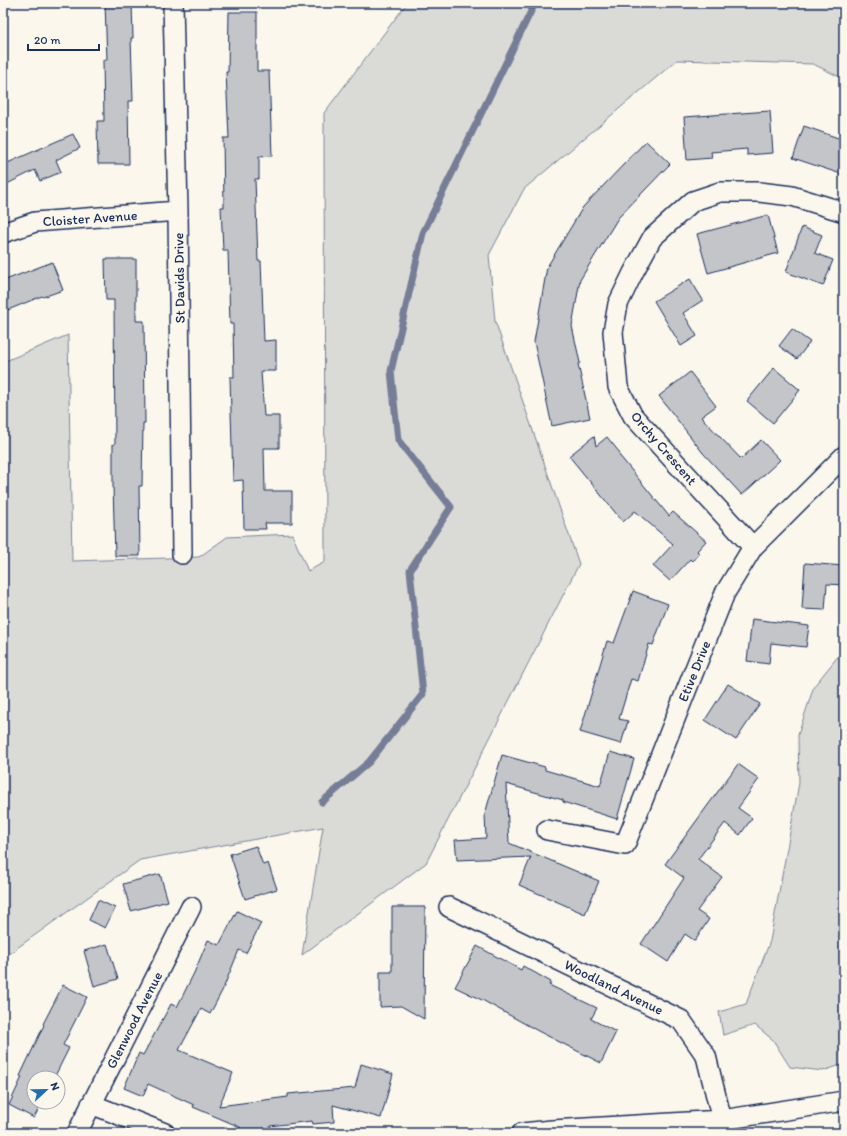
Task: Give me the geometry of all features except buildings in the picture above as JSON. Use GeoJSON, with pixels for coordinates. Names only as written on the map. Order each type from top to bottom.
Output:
{"type":"FeatureCollection","features":[{"type":"Feature","properties":{"kind":"street","name":"St Davids Drive"},"geometry":{"type":"LineString","coordinates":[[173,3],[178,212],[182,554]]}},
{"type":"Feature","properties":{"kind":"street","name":"Orchy Crescent"},"geometry":{"type":"LineString","coordinates":[[753,547],[633,416],[618,387],[613,332],[618,304],[652,238],[693,201],[720,192],[759,192],[792,196],[844,212]]}},
{"type":"Feature","properties":{"kind":"street","name":"Cloister Avenue"},"geometry":{"type":"LineString","coordinates":[[3,233],[35,222],[178,212]]}},
{"type":"Feature","properties":{"kind":"street","name":"Etive Drive"},"geometry":{"type":"LineString","coordinates":[[547,830],[625,845],[725,593],[753,547],[844,456]]}},
{"type":"Feature","properties":{"kind":"street","name":"Glenwood Avenue"},"geometry":{"type":"LineString","coordinates":[[77,1133],[191,907]]}},
{"type":"Feature","properties":{"kind":"street","name":"Woodland Avenue"},"geometry":{"type":"LineString","coordinates":[[449,907],[680,1020],[706,1056],[722,1120]]}},
{"type":"Feature","properties":{"kind":"street"},"geometry":{"type":"LineString","coordinates":[[522,1133],[722,1120],[844,1101]]}},
{"type":"Feature","properties":{"kind":"street"},"geometry":{"type":"LineString","coordinates":[[91,1104],[165,1133]]}},
{"type":"Feature","properties":{"kind":"shaded area"},"geometry":{"type":"Polygon","coordinates":[[[407,3],[844,3],[844,79],[813,64],[677,60],[524,189],[489,255],[495,321],[579,564],[426,863],[302,955],[323,827],[140,860],[3,958],[3,362],[68,335],[72,561],[199,557],[227,537],[292,534],[308,571],[325,562],[324,113],[407,3]]]}},
{"type":"Feature","properties":{"kind":"shaded area"},"geometry":{"type":"Polygon","coordinates":[[[844,649],[844,1064],[823,1071],[790,1067],[773,1040],[755,1025],[723,1035],[719,1012],[746,1004],[770,941],[799,783],[798,735],[814,686],[844,649]]]}},
{"type":"Feature","properties":{"kind":"waterway"},"geometry":{"type":"LineString","coordinates":[[322,802],[369,762],[423,694],[410,570],[451,507],[398,440],[391,371],[423,233],[535,3]]}}]}
